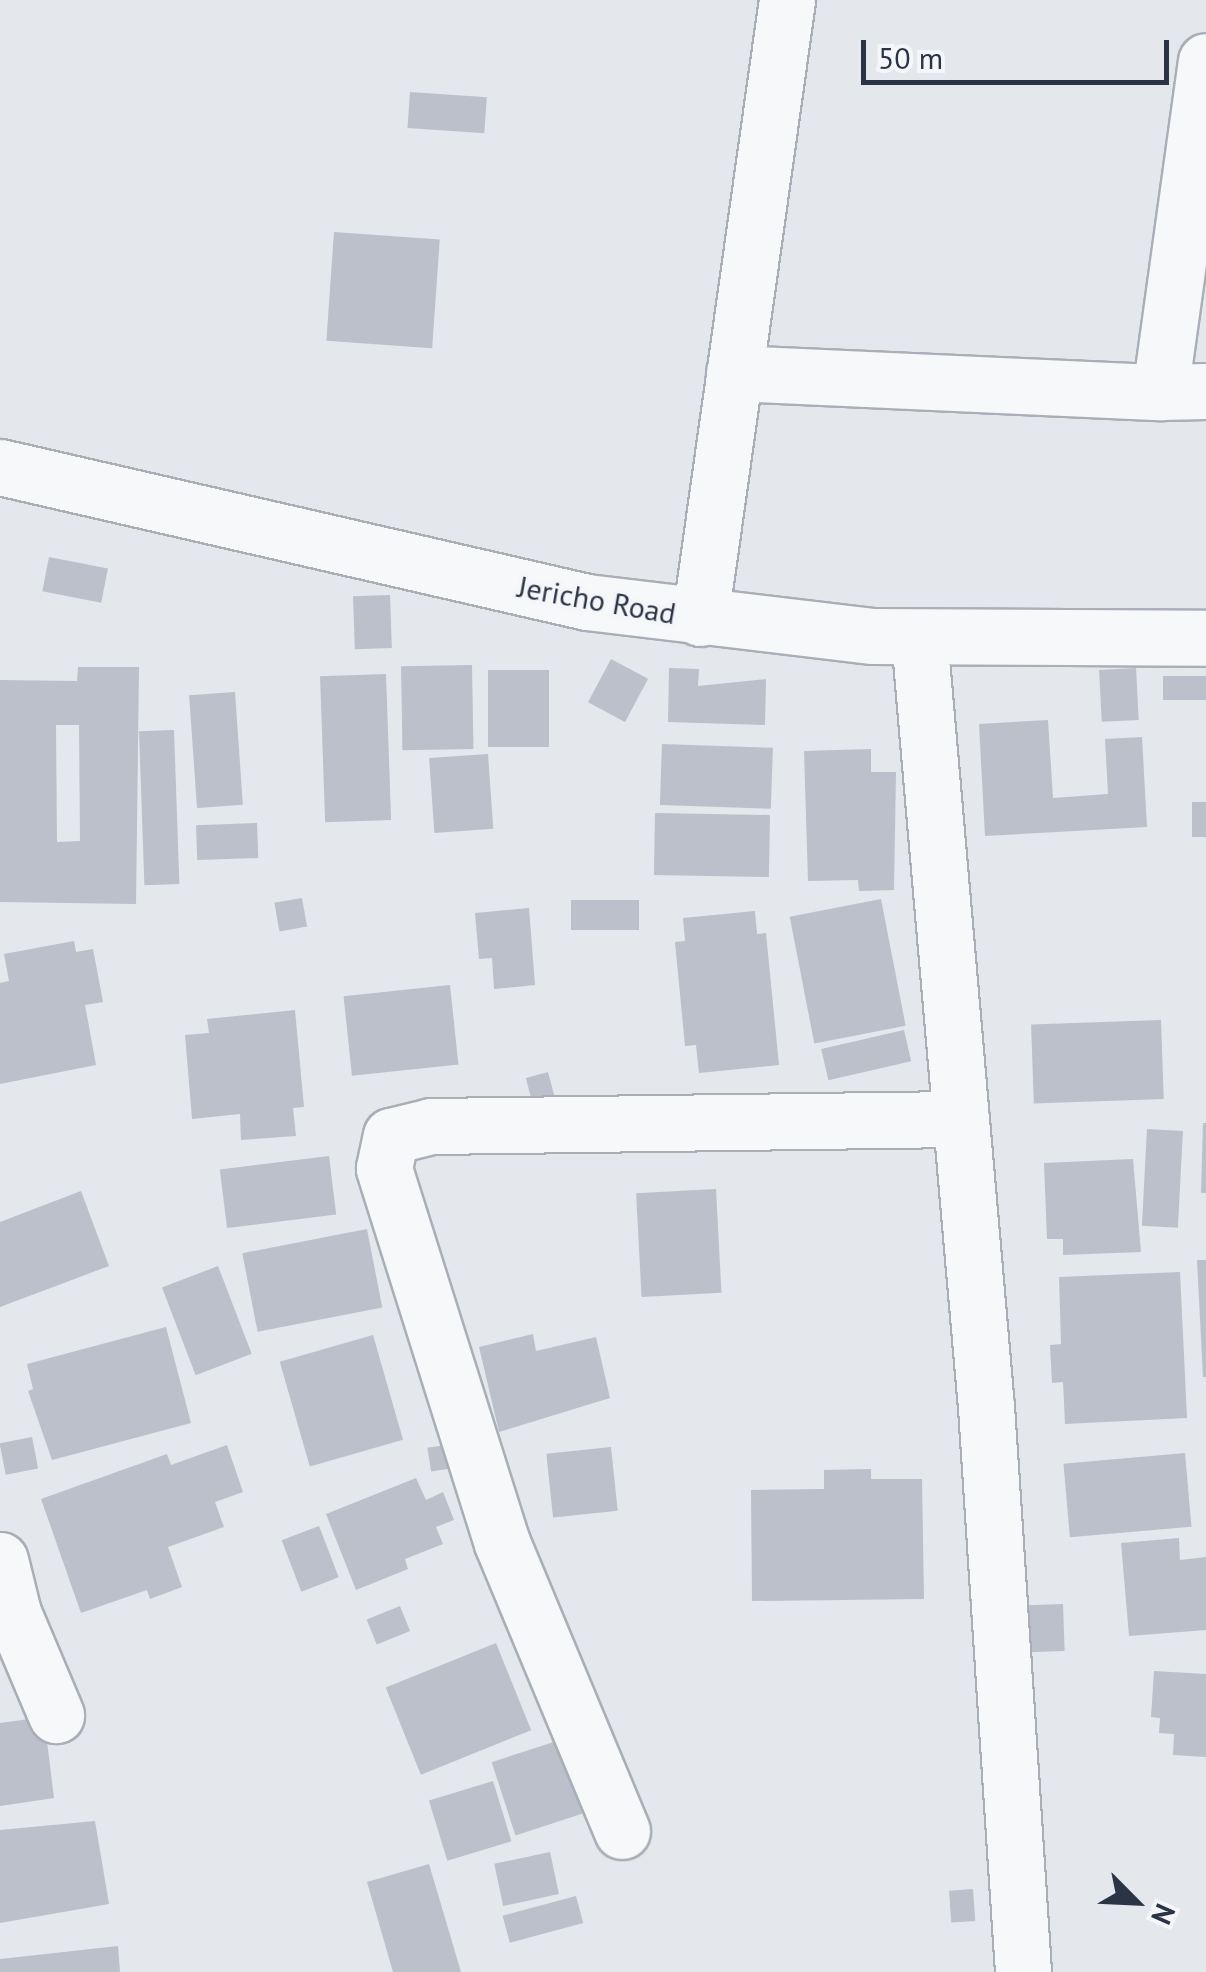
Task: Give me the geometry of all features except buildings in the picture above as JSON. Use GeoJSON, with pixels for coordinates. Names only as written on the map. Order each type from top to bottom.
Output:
{"type":"FeatureCollection","features":[{"type":"Feature","properties":{"kind":"street"},"geometry":{"type":"LineString","coordinates":[[700,618],[787,0]]}},
{"type":"Feature","properties":{"kind":"street"},"geometry":{"type":"LineString","coordinates":[[734,373],[1183,392],[1206,61]]}},
{"type":"Feature","properties":{"kind":"street","name":"Jericho Road"},"geometry":{"type":"LineString","coordinates":[[0,467],[587,602],[700,618],[919,636],[1206,638]]}},
{"type":"Feature","properties":{"kind":"street"},"geometry":{"type":"LineString","coordinates":[[919,636],[961,1119],[1022,1972]]}},
{"type":"Feature","properties":{"kind":"street"},"geometry":{"type":"LineString","coordinates":[[622,1831],[502,1543],[384,1168],[391,1136],[431,1126],[961,1119]]}},
{"type":"Feature","properties":{"kind":"street"},"geometry":{"type":"LineString","coordinates":[[0,1560],[13,1613],[56,1715]]}}]}
